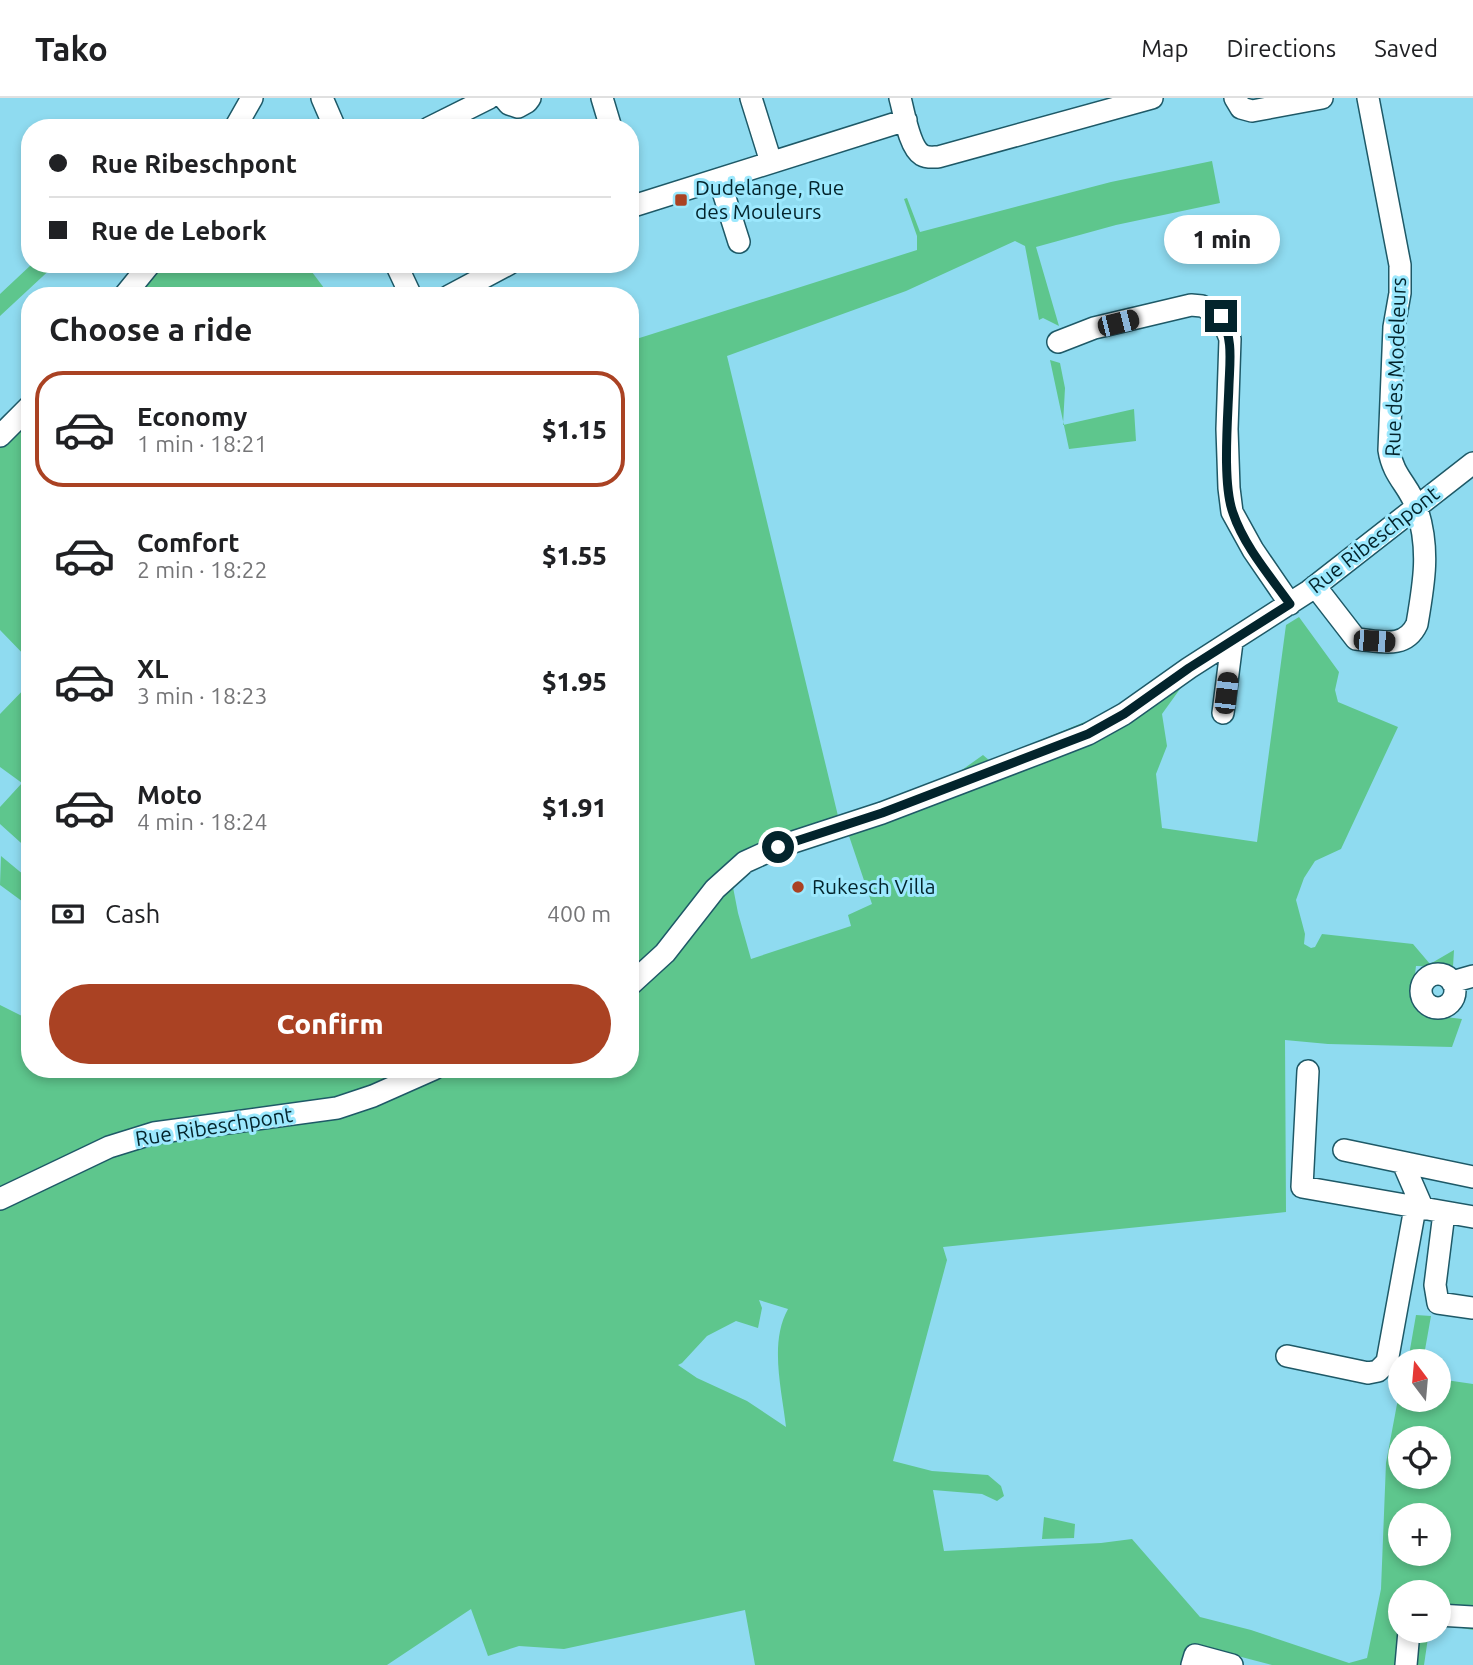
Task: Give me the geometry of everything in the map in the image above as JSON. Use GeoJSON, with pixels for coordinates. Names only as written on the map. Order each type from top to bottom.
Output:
{"type":"FeatureCollection","features":[{"type":"Feature","properties":{"kind":"street"},"geometry":{"type":"LineString","coordinates":[[240,119],[252,98]]}},
{"type":"Feature","properties":{"kind":"street"},"geometry":{"type":"LineString","coordinates":[[322,98],[331,119]]}},
{"type":"Feature","properties":{"kind":"street"},"geometry":{"type":"LineString","coordinates":[[447,119],[489,98]]}},
{"type":"Feature","properties":{"kind":"street"},"geometry":{"type":"LineString","coordinates":[[504,98],[509,104],[518,107],[530,98]]}},
{"type":"Feature","properties":{"kind":"street"},"geometry":{"type":"LineString","coordinates":[[601,98],[608,119]]}},
{"type":"Feature","properties":{"kind":"street"},"geometry":{"type":"LineString","coordinates":[[751,98],[771,162]]}},
{"type":"Feature","properties":{"kind":"street"},"geometry":{"type":"LineString","coordinates":[[900,98],[916,149],[921,155],[938,158],[1152,98]]}},
{"type":"Feature","properties":{"kind":"street"},"geometry":{"type":"LineString","coordinates":[[1235,98],[1241,108],[1251,111],[1322,98]]}},
{"type":"Feature","properties":{"kind":"street","name":"Rue des Modeleurs"},"geometry":{"type":"LineString","coordinates":[[1368,98],[1399,265],[1400,293],[1394,327],[1389,450],[1391,465],[1417,506]]}},
{"type":"Feature","properties":{"kind":"street"},"geometry":{"type":"LineString","coordinates":[[639,198],[719,179],[906,120]]}},
{"type":"Feature","properties":{"kind":"street"},"geometry":{"type":"LineString","coordinates":[[719,179],[739,242]]}},
{"type":"Feature","properties":{"kind":"street"},"geometry":{"type":"LineString","coordinates":[[131,287],[143,273]]}},
{"type":"Feature","properties":{"kind":"street"},"geometry":{"type":"LineString","coordinates":[[466,287],[492,273]]}},
{"type":"Feature","properties":{"kind":"street"},"geometry":{"type":"LineString","coordinates":[[1058,342],[1094,328],[1191,305],[1202,306],[1221,316],[1230,339],[1227,429],[1232,512],[1253,550],[1290,604]]}},
{"type":"Feature","properties":{"kind":"street"},"geometry":{"type":"LineString","coordinates":[[0,436],[21,414]]}},
{"type":"Feature","properties":{"kind":"street","name":"Rue Ribeschpont"},"geometry":{"type":"LineString","coordinates":[[639,977],[665,953],[715,888],[746,862],[778,847],[882,813],[1088,734],[1124,714],[1159,688],[1290,604],[1473,463]]}},
{"type":"Feature","properties":{"kind":"street"},"geometry":{"type":"LineString","coordinates":[[1315,586],[1356,639],[1393,642],[1404,640],[1412,634],[1417,624],[1426,551],[1417,506]]}},
{"type":"Feature","properties":{"kind":"street"},"geometry":{"type":"LineString","coordinates":[[1223,713],[1232,642]]}},
{"type":"Feature","properties":{"kind":"street"},"geometry":{"type":"LineString","coordinates":[[1452,982],[1473,976]]}},
{"type":"Feature","properties":{"kind":"street"},"geometry":{"type":"LineString","coordinates":[[1308,1071],[1302,1187],[1473,1217]]}},
{"type":"Feature","properties":{"kind":"street","name":"Rue Ribeschpont"},"geometry":{"type":"LineString","coordinates":[[0,1199],[108,1147],[153,1133],[337,1108],[414,1078]]}},
{"type":"Feature","properties":{"kind":"street"},"geometry":{"type":"LineString","coordinates":[[1344,1150],[1473,1177]]}},
{"type":"Feature","properties":{"kind":"street"},"geometry":{"type":"LineString","coordinates":[[1403,1163],[1427,1210],[1438,1303],[1473,1308]]}},
{"type":"Feature","properties":{"kind":"street"},"geometry":{"type":"LineString","coordinates":[[1384,1388],[1387,1362],[1427,1210]]}},
{"type":"Feature","properties":{"kind":"street"},"geometry":{"type":"LineString","coordinates":[[1287,1356],[1368,1373],[1378,1371],[1387,1362]]}},
{"type":"Feature","properties":{"kind":"street"},"geometry":{"type":"LineString","coordinates":[[1451,1616],[1473,1617]]}},
{"type":"Feature","properties":{"kind":"street"},"geometry":{"type":"LineString","coordinates":[[1406,1665],[1408,1643]]}},
{"type":"Feature","properties":{"kind":"street"},"geometry":{"type":"LineString","coordinates":[[1192,1665],[1195,1655],[1232,1665]]}},
{"type":"Feature","properties":{"kind":"green space"},"geometry":{"type":"Polygon","coordinates":[[[1212,161],[1220,203],[1116,225],[1036,247],[1059,326],[1043,318],[1039,320],[1025,246],[1015,241],[906,291],[727,356],[838,816],[952,777],[983,755],[990,761],[1109,712],[1136,695],[1144,707],[1190,675],[1162,714],[1167,746],[1156,774],[1162,828],[1257,842],[1286,625],[1299,617],[1339,672],[1335,690],[1338,702],[1398,727],[1341,849],[1315,861],[1304,878],[1296,900],[1305,934],[1304,944],[1315,947],[1322,934],[1413,944],[1430,964],[1454,950],[1453,967],[1416,966],[1412,1000],[1421,1014],[1462,1019],[1452,1047],[1328,1044],[1285,1040],[1286,1212],[943,1247],[947,1260],[893,1461],[932,1471],[988,1475],[1001,1486],[1004,1496],[997,1501],[982,1494],[933,1490],[944,1551],[1132,1539],[1200,1617],[1251,1630],[1349,1663],[1367,1658],[1381,1589],[1388,1452],[1388,1489],[1451,1489],[1451,1426],[1393,1426],[1396,1412],[1451,1412],[1451,1381],[1473,1384],[1473,1630],[1451,1626],[1451,1580],[1388,1580],[1388,1643],[1427,1643],[1424,1665],[1272,1665],[1230,1654],[1217,1661],[1185,1654],[1181,1665],[755,1665],[745,1610],[564,1649],[519,1646],[488,1656],[471,1609],[387,1665],[0,1665],[0,1199],[13,1193],[25,1193],[87,1162],[152,1137],[219,1124],[333,1116],[363,1104],[376,1090],[337,1108],[333,1102],[243,1112],[183,1122],[125,1136],[71,1157],[0,1195],[0,1005],[21,1016],[21,1078],[639,1078],[639,338],[917,250],[917,236],[904,199],[907,198],[920,232],[1111,182],[1212,161]],[[848,833],[773,857],[732,882],[751,959],[851,926],[848,915],[872,904],[848,833]],[[759,1300],[762,1308],[758,1328],[736,1321],[707,1336],[678,1365],[697,1378],[747,1401],[786,1427],[778,1352],[782,1322],[788,1309],[759,1300]]]}},
{"type":"Feature","properties":{"kind":"green space"},"geometry":{"type":"Polygon","coordinates":[[[22,273],[46,273],[31,287],[21,287],[21,296],[0,316],[0,294],[22,273]]]}},
{"type":"Feature","properties":{"kind":"green space"},"geometry":{"type":"Polygon","coordinates":[[[151,273],[313,273],[323,287],[140,287],[151,273]]]}},
{"type":"Feature","properties":{"kind":"green space"},"geometry":{"type":"Polygon","coordinates":[[[1050,360],[1060,363],[1065,388],[1063,422],[1050,360]]]}},
{"type":"Feature","properties":{"kind":"green space"},"geometry":{"type":"Polygon","coordinates":[[[1134,409],[1136,441],[1069,449],[1064,425],[1134,409]]]}},
{"type":"Feature","properties":{"kind":"green space"},"geometry":{"type":"Polygon","coordinates":[[[21,425],[21,652],[0,630],[0,446],[21,425]]]}},
{"type":"Feature","properties":{"kind":"green space"},"geometry":{"type":"Polygon","coordinates":[[[21,692],[21,782],[0,767],[0,714],[21,692]]]}},
{"type":"Feature","properties":{"kind":"green space"},"geometry":{"type":"Polygon","coordinates":[[[21,784],[21,843],[0,824],[0,807],[21,784]]]}},
{"type":"Feature","properties":{"kind":"green space"},"geometry":{"type":"Polygon","coordinates":[[[1,856],[21,873],[21,900],[0,885],[1,856]]]}},
{"type":"Feature","properties":{"kind":"green space"},"geometry":{"type":"Polygon","coordinates":[[[1416,1315],[1431,1316],[1425,1349],[1410,1349],[1416,1315]]]}},
{"type":"Feature","properties":{"kind":"green space"},"geometry":{"type":"Polygon","coordinates":[[[1044,1517],[1075,1524],[1074,1538],[1042,1539],[1044,1517]]]}},
{"type":"Feature","properties":{"kind":"place","name":"Dudelange, Rue des Mouleurs"},"geometry":{"type":"Point","coordinates":[681,200]}},
{"type":"Feature","properties":{"kind":"place","name":"Rukesch Villa"},"geometry":{"type":"Point","coordinates":[798,887]}},
{"type":"Feature","properties":{"kind":"route"},"geometry":{"type":"LineString","coordinates":[[778,847],[882,813],[1088,734],[1124,714],[1189,668],[1290,604],[1241,531],[1232,512],[1227,429],[1230,339],[1221,316]]}}]}
